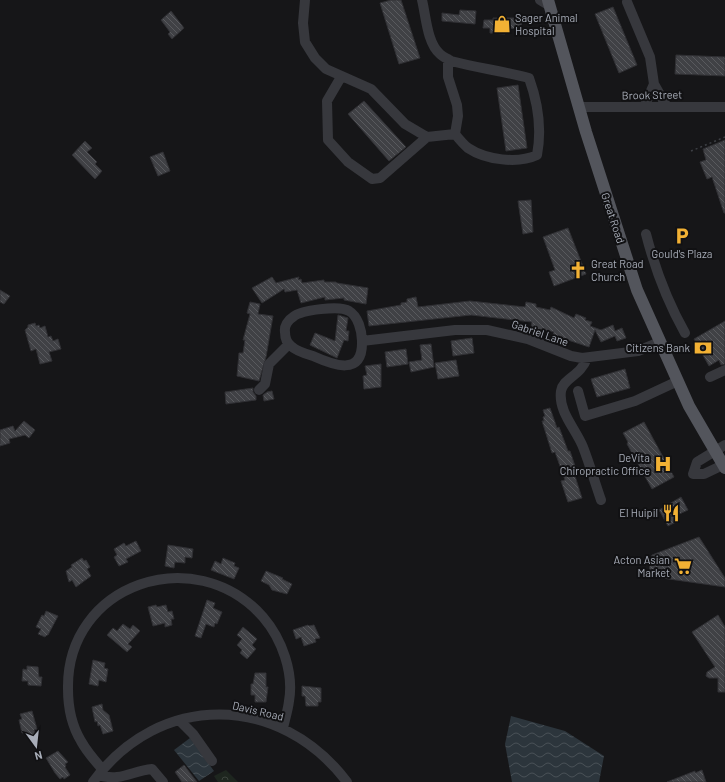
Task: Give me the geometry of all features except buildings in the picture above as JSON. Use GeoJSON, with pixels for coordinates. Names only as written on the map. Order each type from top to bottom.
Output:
{"type":"FeatureCollection","features":[{"type":"Feature","properties":{"kind":"main road","name":"Great Road"},"geometry":{"type":"LineString","coordinates":[[546,2],[632,277],[678,381],[720,448],[724,466]]}},
{"type":"Feature","properties":{"kind":"street"},"geometry":{"type":"LineString","coordinates":[[305,0],[303,23],[305,42],[315,58],[326,70],[371,89],[405,124],[427,137]]}},
{"type":"Feature","properties":{"kind":"street"},"geometry":{"type":"LineString","coordinates":[[422,0],[434,46],[441,55],[448,59],[474,67],[502,71],[529,78],[535,95],[540,134],[538,155],[518,160],[490,156],[468,148],[455,134]]}},
{"type":"Feature","properties":{"kind":"street"},"geometry":{"type":"LineString","coordinates":[[627,2],[650,57],[654,84],[667,107]]}},
{"type":"Feature","properties":{"kind":"street"},"geometry":{"type":"LineString","coordinates":[[448,59],[448,76],[458,116],[455,134]]}},
{"type":"Feature","properties":{"kind":"street"},"geometry":{"type":"LineString","coordinates":[[341,77],[327,101],[328,140],[348,162],[372,179],[380,178],[427,137],[455,134]]}},
{"type":"Feature","properties":{"kind":"street"},"geometry":{"type":"LineString","coordinates":[[644,107],[654,84]]}},
{"type":"Feature","properties":{"kind":"street","name":"Brook Street"},"geometry":{"type":"LineString","coordinates":[[579,108],[725,107]]}},
{"type":"Feature","properties":{"kind":"street"},"geometry":{"type":"LineString","coordinates":[[646,234],[652,258],[669,305],[685,333]]}},
{"type":"Feature","properties":{"kind":"street"},"geometry":{"type":"LineString","coordinates":[[336,308],[347,310],[355,316],[362,341],[358,358],[349,365],[342,367],[333,365],[296,350],[289,344],[285,330],[288,321],[294,316],[307,312],[336,308]]}},
{"type":"Feature","properties":{"kind":"street","name":"Gabriel Lane"},"geometry":{"type":"LineString","coordinates":[[362,341],[447,331],[476,330],[511,334],[571,356],[587,358],[638,350],[660,342]]}},
{"type":"Feature","properties":{"kind":"street"},"geometry":{"type":"LineString","coordinates":[[259,390],[265,384],[269,364],[289,344]]}},
{"type":"Feature","properties":{"kind":"street"},"geometry":{"type":"LineString","coordinates":[[587,358],[584,366],[577,374],[565,383],[561,389],[561,399],[563,410],[583,446],[601,500]]}},
{"type":"Feature","properties":{"kind":"street"},"geometry":{"type":"LineString","coordinates":[[710,378],[725,370]]}},
{"type":"Feature","properties":{"kind":"street"},"geometry":{"type":"LineString","coordinates":[[578,391],[585,416],[635,402],[678,381]]}},
{"type":"Feature","properties":{"kind":"street"},"geometry":{"type":"LineString","coordinates":[[720,448],[697,462],[693,474],[704,474],[724,466]]}},
{"type":"Feature","properties":{"kind":"street"},"geometry":{"type":"LineString","coordinates":[[163,782],[152,769],[123,778],[108,779],[98,776],[80,741],[68,702],[68,684],[72,656],[88,623],[99,610],[114,597],[145,582],[177,577],[195,579],[225,588],[240,596],[256,609],[276,635],[287,664],[290,691],[283,728]]}},
{"type":"Feature","properties":{"kind":"street","name":"Davis Road"},"geometry":{"type":"LineString","coordinates":[[98,776],[113,759],[136,740],[164,725],[179,720],[220,715],[248,718],[283,728],[321,752],[347,782]]}},
{"type":"Feature","properties":{"kind":"street"},"geometry":{"type":"LineString","coordinates":[[179,720],[193,734],[212,761]]}},
{"type":"Feature","properties":{"kind":"path"},"geometry":{"type":"LineString","coordinates":[[691,151],[725,137]]}},
{"type":"Feature","properties":{"kind":"green space"},"geometry":{"type":"Polygon","coordinates":[[[226,770],[238,782],[218,782],[214,776],[226,770]]]}},
{"type":"Feature","properties":{"kind":"water"},"geometry":{"type":"Polygon","coordinates":[[[511,716],[565,731],[604,756],[599,782],[512,782],[505,744],[511,716]]]}},
{"type":"Feature","properties":{"kind":"water"},"geometry":{"type":"Polygon","coordinates":[[[190,738],[214,771],[199,781],[174,750],[190,738]]]}},
{"type":"Feature","properties":{"kind":"place","name":"Sager Animal Hospital"},"geometry":{"type":"Point","coordinates":[502,24]}},
{"type":"Feature","properties":{"kind":"place","name":"Gould's Plaza"},"geometry":{"type":"Point","coordinates":[682,236]}},
{"type":"Feature","properties":{"kind":"place","name":"Great Road Church"},"geometry":{"type":"Point","coordinates":[578,270]}},
{"type":"Feature","properties":{"kind":"place","name":"Citizens Bank"},"geometry":{"type":"Point","coordinates":[703,348]}},
{"type":"Feature","properties":{"kind":"place","name":"DeVita Chiropractic Office"},"geometry":{"type":"Point","coordinates":[663,464]}},
{"type":"Feature","properties":{"kind":"place","name":"El Huipil"},"geometry":{"type":"Point","coordinates":[671,513]}},
{"type":"Feature","properties":{"kind":"place","name":"Acton Asian Market"},"geometry":{"type":"Point","coordinates":[683,566]}}]}
